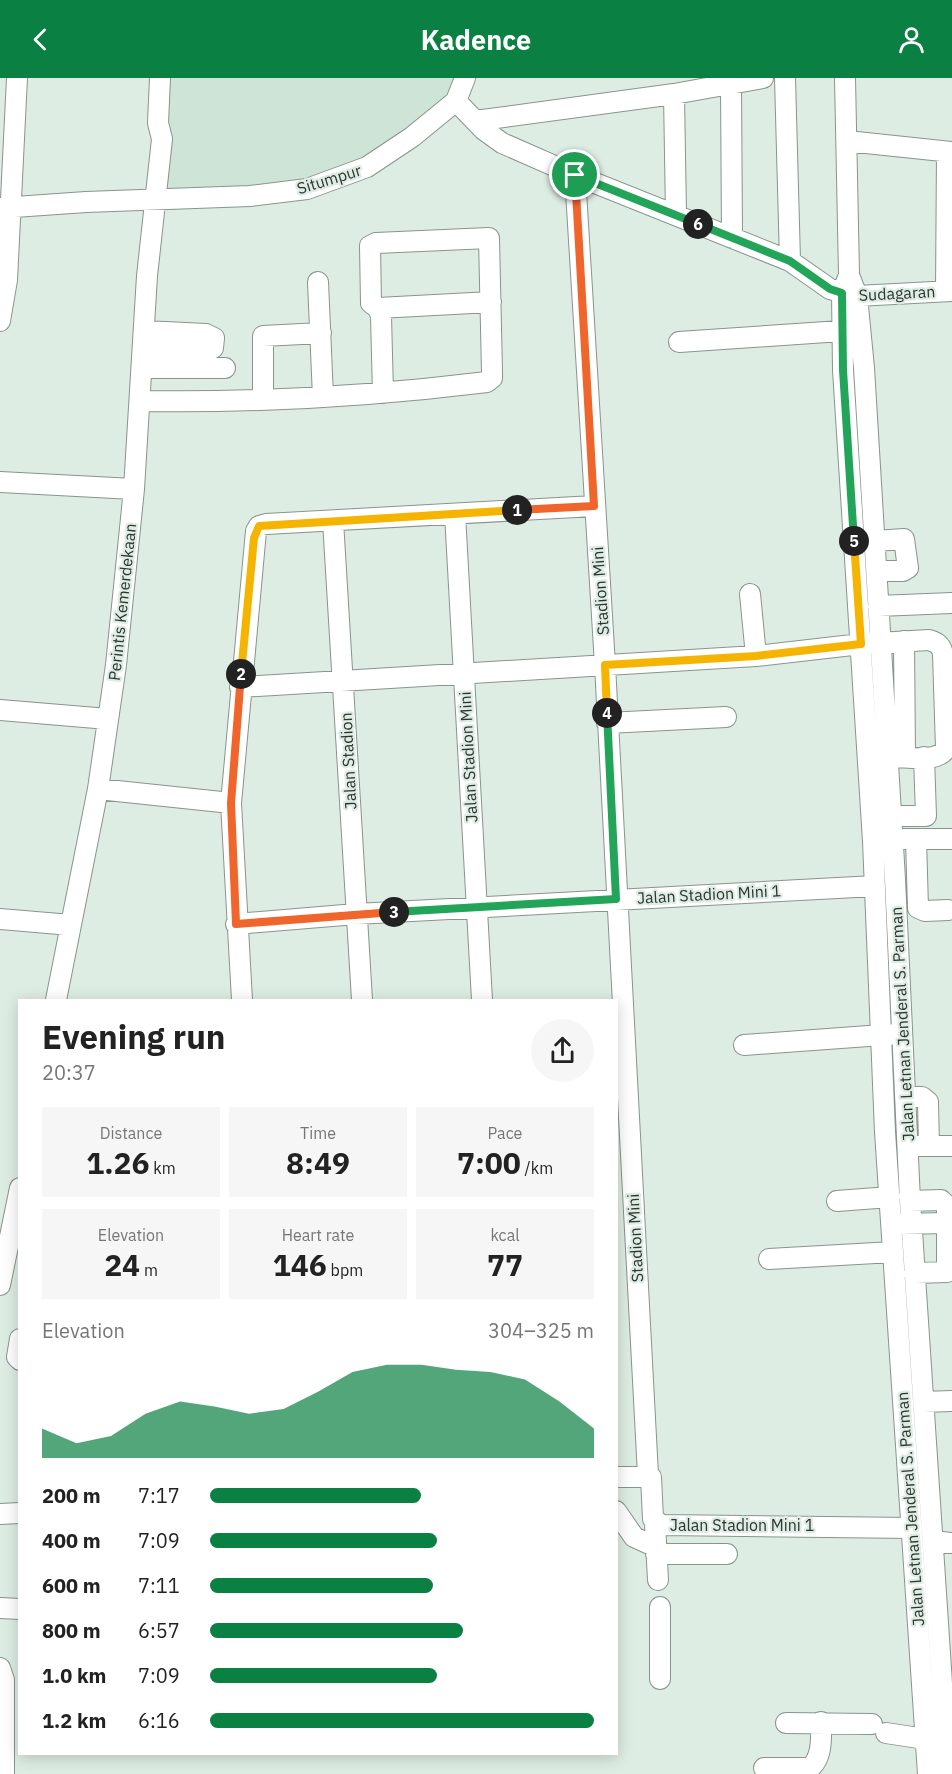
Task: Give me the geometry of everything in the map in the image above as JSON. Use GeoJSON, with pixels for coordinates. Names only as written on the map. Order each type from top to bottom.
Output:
{"type":"FeatureCollection","features":[{"type":"Feature","properties":{"kind":"street"},"geometry":{"type":"LineString","coordinates":[[0,321],[7,280],[5,208],[17,78]]}},
{"type":"Feature","properties":{"kind":"street"},"geometry":{"type":"LineString","coordinates":[[160,78],[158,123],[162,139]]}},
{"type":"Feature","properties":{"kind":"street"},"geometry":{"type":"LineString","coordinates":[[162,139],[169,124],[170,78]]}},
{"type":"Feature","properties":{"kind":"street","name":"Situmpur"},"geometry":{"type":"LineString","coordinates":[[5,208],[86,202],[250,196],[307,189],[367,167],[412,137],[456,101],[465,78]]}},
{"type":"Feature","properties":{"kind":"street"},"geometry":{"type":"LineString","coordinates":[[475,121],[674,94],[763,78]]}},
{"type":"Feature","properties":{"kind":"street"},"geometry":{"type":"LineString","coordinates":[[785,78],[790,261]]}},
{"type":"Feature","properties":{"kind":"street","name":"Jalan Letnan Jenderal S. Parman"},"geometry":{"type":"LineString","coordinates":[[845,78],[850,288],[870,455],[878,606],[882,643],[905,756],[891,816],[867,886],[905,1097],[910,1202],[893,1252],[898,1332],[917,1460],[942,1542],[944,1582],[939,1610],[947,1639],[948,1774]]}},
{"type":"Feature","properties":{"kind":"street"},"geometry":{"type":"LineString","coordinates":[[731,84],[732,238]]}},
{"type":"Feature","properties":{"kind":"street"},"geometry":{"type":"LineString","coordinates":[[674,94],[676,215]]}},
{"type":"Feature","properties":{"kind":"street"},"geometry":{"type":"LineString","coordinates":[[456,101],[475,121],[502,143],[575,175],[790,261],[830,289],[850,288]]}},
{"type":"Feature","properties":{"kind":"street","name":"Perintis Kemerdekaan"},"geometry":{"type":"LineString","coordinates":[[56,999],[98,789],[108,719],[134,489],[147,276],[162,139]]}},
{"type":"Feature","properties":{"kind":"street"},"geometry":{"type":"LineString","coordinates":[[847,141],[950,152],[949,291]]}},
{"type":"Feature","properties":{"kind":"street","name":"Stadion Mini"},"geometry":{"type":"LineString","coordinates":[[575,175],[605,665],[648,1475]]}},
{"type":"Feature","properties":{"kind":"street"},"geometry":{"type":"LineString","coordinates":[[140,401],[323,397],[383,393],[487,382],[492,378],[490,241],[484,237],[376,243],[370,246],[371,303],[378,308],[381,316],[383,393]]}},
{"type":"Feature","properties":{"kind":"street"},"geometry":{"type":"LineString","coordinates":[[318,282],[323,397]]}},
{"type":"Feature","properties":{"kind":"street","name":"Jalan Letnan Jenderal S. Parman"},"geometry":{"type":"LineString","coordinates":[[850,288],[841,331],[863,700],[883,840],[895,879],[890,1197],[902,1224],[914,1273],[923,1402],[912,1528],[928,1774]]}},
{"type":"Feature","properties":{"kind":"street","name":"Sudagaran"},"geometry":{"type":"LineString","coordinates":[[850,288],[949,291]]}},
{"type":"Feature","properties":{"kind":"street"},"geometry":{"type":"LineString","coordinates":[[378,308],[491,302]]}},
{"type":"Feature","properties":{"kind":"street"},"geometry":{"type":"LineString","coordinates":[[679,342],[841,331]]}},
{"type":"Feature","properties":{"kind":"street"},"geometry":{"type":"LineString","coordinates":[[263,398],[263,336],[321,333]]}},
{"type":"Feature","properties":{"kind":"street"},"geometry":{"type":"LineString","coordinates":[[143,349],[225,368]]}},
{"type":"Feature","properties":{"kind":"street"},"geometry":{"type":"LineString","coordinates":[[849,456],[870,455]]}},
{"type":"Feature","properties":{"kind":"street"},"geometry":{"type":"LineString","coordinates":[[0,482],[134,489]]}},
{"type":"Feature","properties":{"kind":"street"},"geometry":{"type":"LineString","coordinates":[[242,999],[231,803],[240,687],[256,531],[259,526],[594,506]]}},
{"type":"Feature","properties":{"kind":"street","name":"Jalan Stadion Mini"},"geometry":{"type":"LineString","coordinates":[[455,514],[482,999]]}},
{"type":"Feature","properties":{"kind":"street","name":"Jalan Stadion"},"geometry":{"type":"LineString","coordinates":[[333,521],[362,999]]}},
{"type":"Feature","properties":{"kind":"street"},"geometry":{"type":"LineString","coordinates":[[875,541],[904,539],[908,568],[903,572],[877,571]]}},
{"type":"Feature","properties":{"kind":"street"},"geometry":{"type":"LineString","coordinates":[[750,594],[756,656]]}},
{"type":"Feature","properties":{"kind":"street"},"geometry":{"type":"LineString","coordinates":[[878,606],[952,603]]}},
{"type":"Feature","properties":{"kind":"street"},"geometry":{"type":"LineString","coordinates":[[240,687],[756,656],[861,644],[929,640],[942,647],[946,749],[939,757],[905,756],[926,816],[891,816]]}},
{"type":"Feature","properties":{"kind":"street"},"geometry":{"type":"LineString","coordinates":[[863,700],[894,699],[904,641]]}},
{"type":"Feature","properties":{"kind":"street"},"geometry":{"type":"LineString","coordinates":[[0,710],[108,719]]}},
{"type":"Feature","properties":{"kind":"street"},"geometry":{"type":"LineString","coordinates":[[608,723],[726,717]]}},
{"type":"Feature","properties":{"kind":"street"},"geometry":{"type":"LineString","coordinates":[[98,789],[231,803]]}},
{"type":"Feature","properties":{"kind":"street"},"geometry":{"type":"LineString","coordinates":[[916,839],[918,908],[926,911],[948,910]]}},
{"type":"Feature","properties":{"kind":"street"},"geometry":{"type":"LineString","coordinates":[[883,840],[952,839]]}},
{"type":"Feature","properties":{"kind":"street"},"geometry":{"type":"LineString","coordinates":[[895,879],[916,879]]}},
{"type":"Feature","properties":{"kind":"street","name":"Jalan Stadion Mini 1"},"geometry":{"type":"LineString","coordinates":[[236,924],[356,914],[867,886]]}},
{"type":"Feature","properties":{"kind":"street"},"geometry":{"type":"LineString","coordinates":[[0,919],[70,925]]}},
{"type":"Feature","properties":{"kind":"street"},"geometry":{"type":"LineString","coordinates":[[744,1045],[892,1034]]}},
{"type":"Feature","properties":{"kind":"street"},"geometry":{"type":"LineString","coordinates":[[905,1097],[922,1097],[928,1102],[929,1146]]}},
{"type":"Feature","properties":{"kind":"street"},"geometry":{"type":"LineString","coordinates":[[908,1146],[952,1146]]}},
{"type":"Feature","properties":{"kind":"street"},"geometry":{"type":"LineString","coordinates":[[0,1285],[6,1227],[18,1197]]}},
{"type":"Feature","properties":{"kind":"street"},"geometry":{"type":"LineString","coordinates":[[837,1201],[890,1197]]}},
{"type":"Feature","properties":{"kind":"street"},"geometry":{"type":"LineString","coordinates":[[910,1202],[941,1200],[947,1206],[947,1272],[914,1273]]}},
{"type":"Feature","properties":{"kind":"street"},"geometry":{"type":"LineString","coordinates":[[902,1224],[947,1223]]}},
{"type":"Feature","properties":{"kind":"street"},"geometry":{"type":"LineString","coordinates":[[769,1259],[893,1252]]}},
{"type":"Feature","properties":{"kind":"street"},"geometry":{"type":"LineString","coordinates":[[898,1332],[918,1330]]}},
{"type":"Feature","properties":{"kind":"street"},"geometry":{"type":"LineString","coordinates":[[923,1402],[952,1401]]}},
{"type":"Feature","properties":{"kind":"street"},"geometry":{"type":"LineString","coordinates":[[618,1477],[648,1475]]}},
{"type":"Feature","properties":{"kind":"street","name":"Jalan Stadion Mini 1"},"geometry":{"type":"LineString","coordinates":[[648,1475],[652,1479],[652,1519],[655,1523],[912,1528]]}},
{"type":"Feature","properties":{"kind":"street"},"geometry":{"type":"LineString","coordinates":[[0,1514],[18,1513]]}},
{"type":"Feature","properties":{"kind":"street"},"geometry":{"type":"LineString","coordinates":[[618,1514],[634,1537],[656,1550],[727,1554]]}},
{"type":"Feature","properties":{"kind":"street"},"geometry":{"type":"LineString","coordinates":[[655,1523],[658,1580]]}},
{"type":"Feature","properties":{"kind":"street"},"geometry":{"type":"LineString","coordinates":[[660,1607],[660,1679]]}},
{"type":"Feature","properties":{"kind":"street"},"geometry":{"type":"LineString","coordinates":[[0,1608],[18,1609]]}},
{"type":"Feature","properties":{"kind":"street"},"geometry":{"type":"LineString","coordinates":[[917,1611],[939,1610]]}},
{"type":"Feature","properties":{"kind":"street"},"geometry":{"type":"LineString","coordinates":[[4,1774],[8,1676]]}},
{"type":"Feature","properties":{"kind":"street"},"geometry":{"type":"LineString","coordinates":[[786,1723],[821,1728],[879,1728],[946,1735]]}},
{"type":"Feature","properties":{"kind":"street"},"geometry":{"type":"LineString","coordinates":[[764,1768],[810,1768],[818,1759],[821,1728]]}},
{"type":"Feature","properties":{"kind":"shaded area"},"geometry":{"type":"Polygon","coordinates":[[[158,78],[464,78],[412,137],[307,189],[157,200],[158,78]]]}},
{"type":"Feature","properties":{"kind":"route"},"geometry":{"type":"LineString","coordinates":[[575,175],[790,261],[830,289],[842,293],[843,370],[861,644],[756,656],[605,665],[616,899],[356,914],[236,924],[231,803],[254,538],[259,526],[594,506],[575,175]]}}]}
